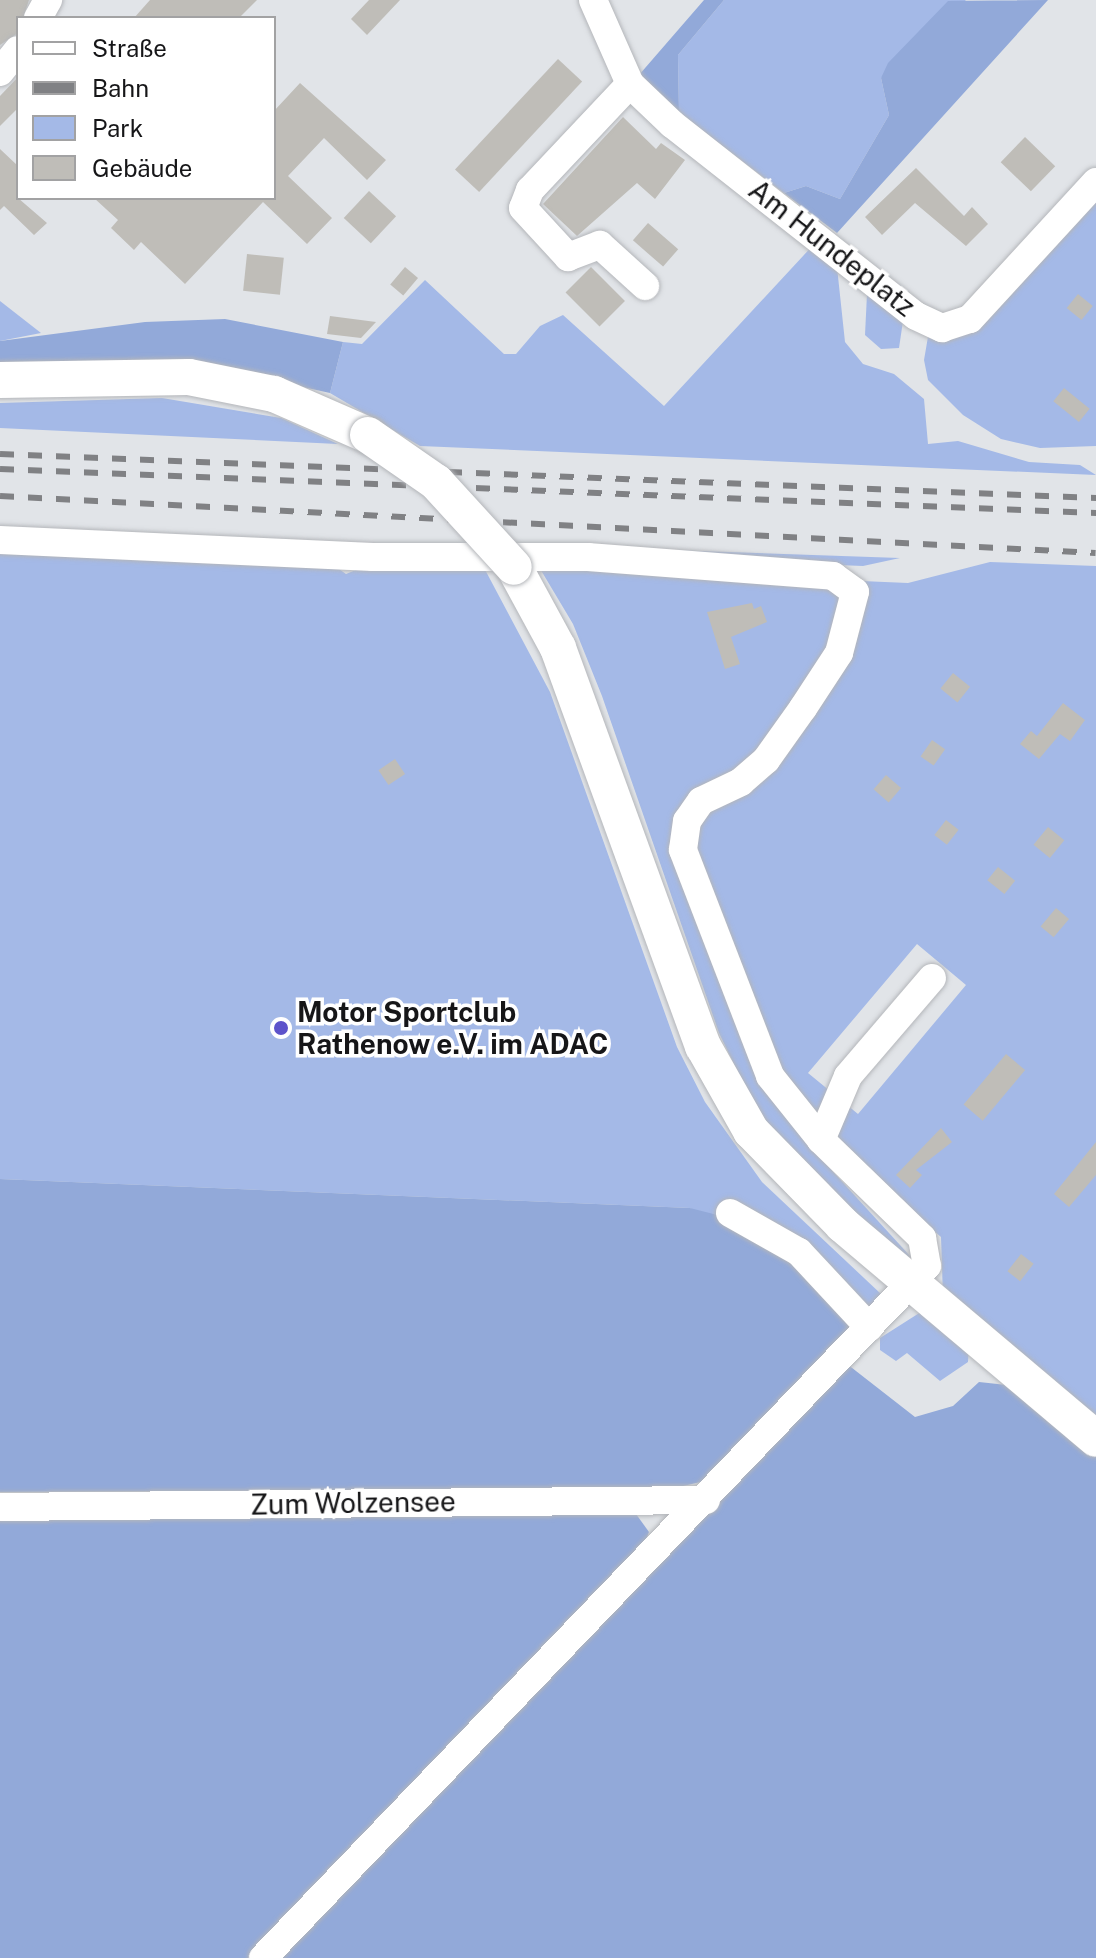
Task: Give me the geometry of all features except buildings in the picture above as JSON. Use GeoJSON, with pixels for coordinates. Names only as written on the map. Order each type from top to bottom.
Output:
{"type":"FeatureCollection","features":[{"type":"Feature","properties":{"kind":"main road"},"geometry":{"type":"LineString","coordinates":[[0,380],[189,377],[274,394],[368,435],[446,491],[514,567],[558,648],[687,1008],[721,1083],[791,1179],[1096,1439]]}},
{"type":"Feature","properties":{"kind":"street","name":"Am Hundeplatz"},"geometry":{"type":"LineString","coordinates":[[593,0],[630,84],[672,124],[916,316],[942,328],[970,319],[1096,182]]}},
{"type":"Feature","properties":{"kind":"street"},"geometry":{"type":"LineString","coordinates":[[0,72],[16,52]]}},
{"type":"Feature","properties":{"kind":"street"},"geometry":{"type":"LineString","coordinates":[[630,84],[530,190],[523,208],[568,257],[600,245],[645,286]]}},
{"type":"Feature","properties":{"kind":"street"},"geometry":{"type":"LineString","coordinates":[[0,540],[373,557],[547,555],[833,576],[855,592],[839,653],[766,760],[741,782],[701,801],[687,821],[683,850],[770,1076],[821,1140],[922,1238],[927,1266],[706,1500],[263,1958]]}},
{"type":"Feature","properties":{"kind":"street"},"geometry":{"type":"LineString","coordinates":[[821,1140],[848,1076],[932,978]]}},
{"type":"Feature","properties":{"kind":"street"},"geometry":{"type":"LineString","coordinates":[[730,1213],[799,1252],[869,1327]]}},
{"type":"Feature","properties":{"kind":"street","name":"Zum Wolzensee"},"geometry":{"type":"LineString","coordinates":[[0,1507],[706,1500]]}},
{"type":"Feature","properties":{"kind":"green space"},"geometry":{"type":"Polygon","coordinates":[[[724,0],[966,0],[881,78],[889,115],[840,199],[806,186],[784,193],[679,113],[678,55],[724,0]]]}},
{"type":"Feature","properties":{"kind":"green space"},"geometry":{"type":"Polygon","coordinates":[[[1096,190],[1096,446],[1040,448],[1001,439],[963,415],[928,380],[924,360],[929,331],[941,336],[1096,190]]]}},
{"type":"Feature","properties":{"kind":"green space"},"geometry":{"type":"Polygon","coordinates":[[[816,242],[837,267],[845,342],[863,364],[894,374],[924,399],[928,444],[958,441],[1029,462],[1080,465],[1096,475],[420,446],[330,393],[343,342],[362,344],[425,280],[504,354],[516,354],[540,326],[563,315],[664,406],[816,242]]]}},
{"type":"Feature","properties":{"kind":"green space"},"geometry":{"type":"Polygon","coordinates":[[[867,294],[903,321],[899,348],[881,349],[865,335],[867,294]]]}},
{"type":"Feature","properties":{"kind":"green space"},"geometry":{"type":"Polygon","coordinates":[[[0,301],[41,333],[0,341],[0,301]]]}},
{"type":"Feature","properties":{"kind":"green space"},"geometry":{"type":"Polygon","coordinates":[[[162,398],[281,418],[338,444],[0,428],[0,403],[162,398]]]}},
{"type":"Feature","properties":{"kind":"green space"},"geometry":{"type":"Polygon","coordinates":[[[610,548],[900,558],[863,566],[665,558],[610,548]]]}},
{"type":"Feature","properties":{"kind":"green space","name":"Motor Sportclub Rathenow e.V. im ADAC"},"geometry":{"type":"Polygon","coordinates":[[[0,549],[326,560],[346,574],[363,567],[482,564],[550,692],[677,1047],[705,1102],[762,1182],[881,1294],[856,1322],[690,1208],[0,1179],[0,549]]]}},
{"type":"Feature","properties":{"kind":"green space"},"geometry":{"type":"Polygon","coordinates":[[[990,562],[1096,566],[1096,1424],[943,1297],[941,1237],[876,1180],[805,1141],[910,1256],[908,1263],[851,1214],[758,1114],[719,1033],[602,696],[573,624],[539,567],[908,583],[990,562]],[[917,944],[808,1073],[858,1114],[966,985],[917,944]]]}},
{"type":"Feature","properties":{"kind":"green space"},"geometry":{"type":"Polygon","coordinates":[[[924,1310],[969,1346],[968,1362],[940,1381],[907,1353],[896,1361],[880,1350],[880,1338],[924,1310]]]}},
{"type":"Feature","properties":{"kind":"shaded area"},"geometry":{"type":"Polygon","coordinates":[[[704,0],[724,0],[678,55],[679,113],[639,75],[704,0]]]}},
{"type":"Feature","properties":{"kind":"shaded area"},"geometry":{"type":"Polygon","coordinates":[[[1048,0],[837,233],[784,193],[806,186],[840,199],[889,115],[881,78],[888,63],[948,1],[1048,0]]]}},
{"type":"Feature","properties":{"kind":"shaded area"},"geometry":{"type":"Polygon","coordinates":[[[225,319],[343,342],[330,393],[207,366],[0,366],[0,341],[145,322],[225,319]]]}},
{"type":"Feature","properties":{"kind":"shaded area"},"geometry":{"type":"Polygon","coordinates":[[[0,1179],[690,1208],[729,1218],[780,1251],[856,1322],[705,1481],[670,1489],[0,1492],[0,1179]]]}},
{"type":"Feature","properties":{"kind":"shaded area"},"geometry":{"type":"Polygon","coordinates":[[[847,1364],[915,1417],[953,1406],[979,1382],[1016,1386],[1096,1453],[1096,1958],[272,1958],[847,1364]]]}},
{"type":"Feature","properties":{"kind":"shaded area"},"geometry":{"type":"Polygon","coordinates":[[[636,1514],[649,1532],[644,1545],[257,1958],[0,1958],[0,1516],[636,1514]]]}},
{"type":"Feature","properties":{"kind":"railway"},"geometry":{"type":"LineString","coordinates":[[0,454],[1096,498]]}},
{"type":"Feature","properties":{"kind":"railway"},"geometry":{"type":"LineString","coordinates":[[0,469],[1096,513]]}},
{"type":"Feature","properties":{"kind":"railway"},"geometry":{"type":"LineString","coordinates":[[0,496],[1096,553]]}},
{"type":"Feature","properties":{"kind":"place","name":"Motor Sportclub Rathenow e.V. im ADAC"},"geometry":{"type":"Point","coordinates":[281,1028]}}]}
